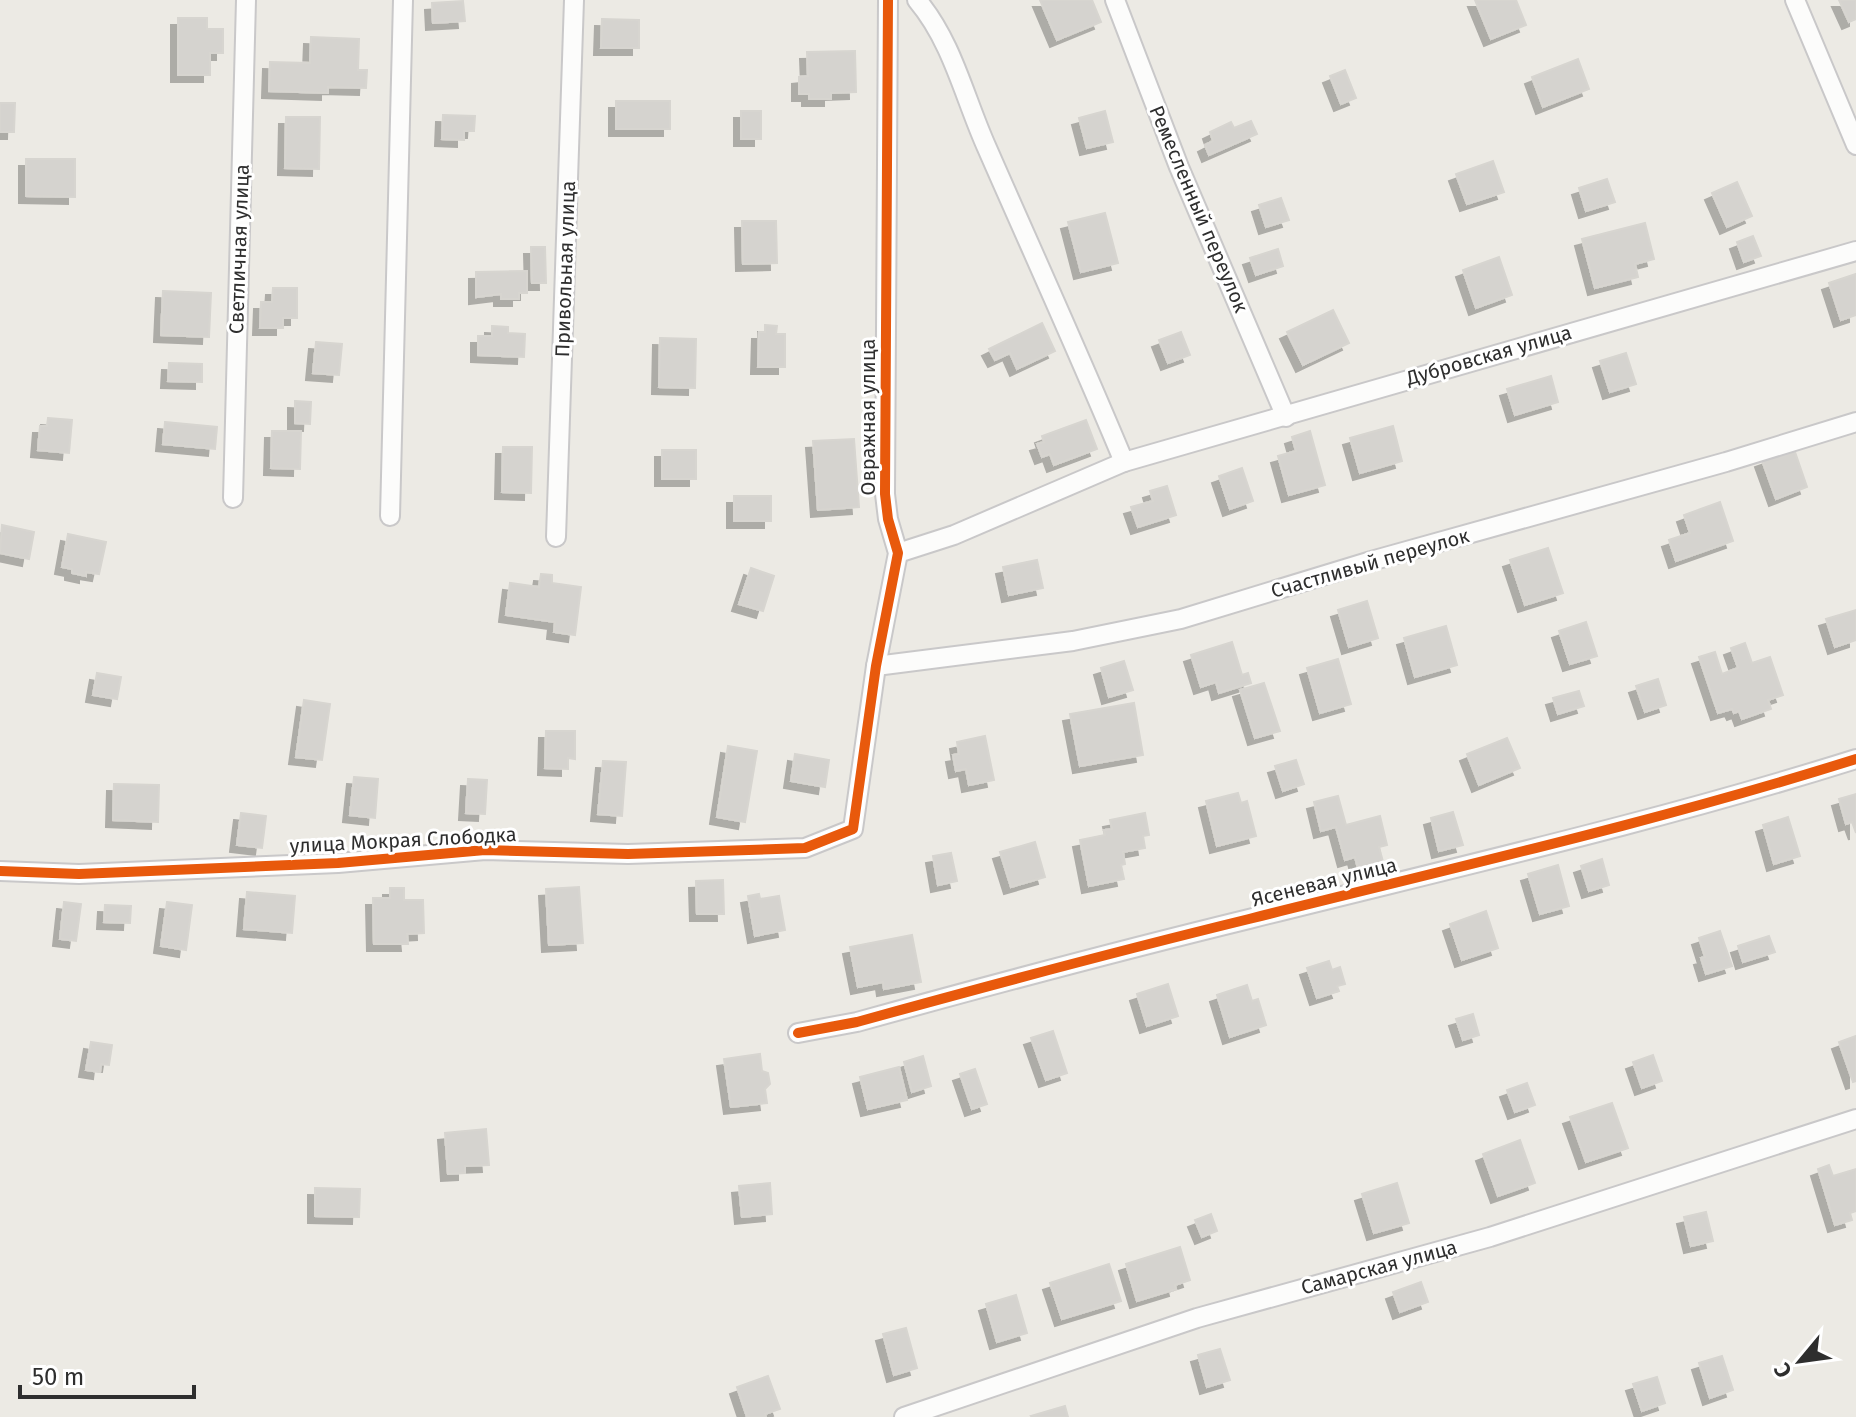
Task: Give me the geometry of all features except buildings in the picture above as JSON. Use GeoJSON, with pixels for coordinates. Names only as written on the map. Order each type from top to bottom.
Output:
{"type":"FeatureCollection","features":[{"type":"Feature","properties":{"kind":"street","name":"Светличная улица"},"geometry":{"type":"LineString","coordinates":[[233,498],[246,0]]}},
{"type":"Feature","properties":{"kind":"street"},"geometry":{"type":"LineString","coordinates":[[390,516],[403,0]]}},
{"type":"Feature","properties":{"kind":"street","name":"Привольная улица"},"geometry":{"type":"LineString","coordinates":[[556,537],[574,0]]}},
{"type":"Feature","properties":{"kind":"street","name":"Овражная улица"},"geometry":{"type":"LineString","coordinates":[[853,829],[876,666],[898,553],[888,519],[885,494],[888,0]]}},
{"type":"Feature","properties":{"kind":"street"},"geometry":{"type":"LineString","coordinates":[[917,0],[935,22],[951,53],[985,145],[1064,318],[1124,462]]}},
{"type":"Feature","properties":{"kind":"street","name":"Ремесленный переулок"},"geometry":{"type":"LineString","coordinates":[[1115,0],[1179,167],[1286,417]]}},
{"type":"Feature","properties":{"kind":"street"},"geometry":{"type":"LineString","coordinates":[[1795,0],[1856,145]]}},
{"type":"Feature","properties":{"kind":"street","name":"Дубровская улица"},"geometry":{"type":"LineString","coordinates":[[898,553],[954,535],[1124,462],[1856,251]]}},
{"type":"Feature","properties":{"kind":"street","name":"Счастливый переулок"},"geometry":{"type":"LineString","coordinates":[[876,666],[1073,641],[1181,619],[1371,561],[1726,462],[1856,422]]}},
{"type":"Feature","properties":{"kind":"street","name":"Ясеневая улица"},"geometry":{"type":"LineString","coordinates":[[798,1033],[857,1022],[1247,919],[1534,850],[1734,797],[1856,759]]}},
{"type":"Feature","properties":{"kind":"street","name":"улица Мокрая Слободка"},"geometry":{"type":"LineString","coordinates":[[0,871],[94,874],[338,863],[485,850],[628,854],[805,848],[853,829]]}},
{"type":"Feature","properties":{"kind":"street","name":"Самарская улица"},"geometry":{"type":"LineString","coordinates":[[904,1417],[1197,1318],[1490,1237],[1856,1119]]}},
{"type":"Feature","properties":{"kind":"cycle path"},"geometry":{"type":"LineString","coordinates":[[0,871],[79,874],[338,863],[485,850],[628,854],[805,848],[853,829],[876,666],[898,553],[888,519],[885,494],[888,0]]}},
{"type":"Feature","properties":{"kind":"cycle path"},"geometry":{"type":"LineString","coordinates":[[798,1033],[857,1022],[1151,944],[1630,824],[1856,759]]}}]}
